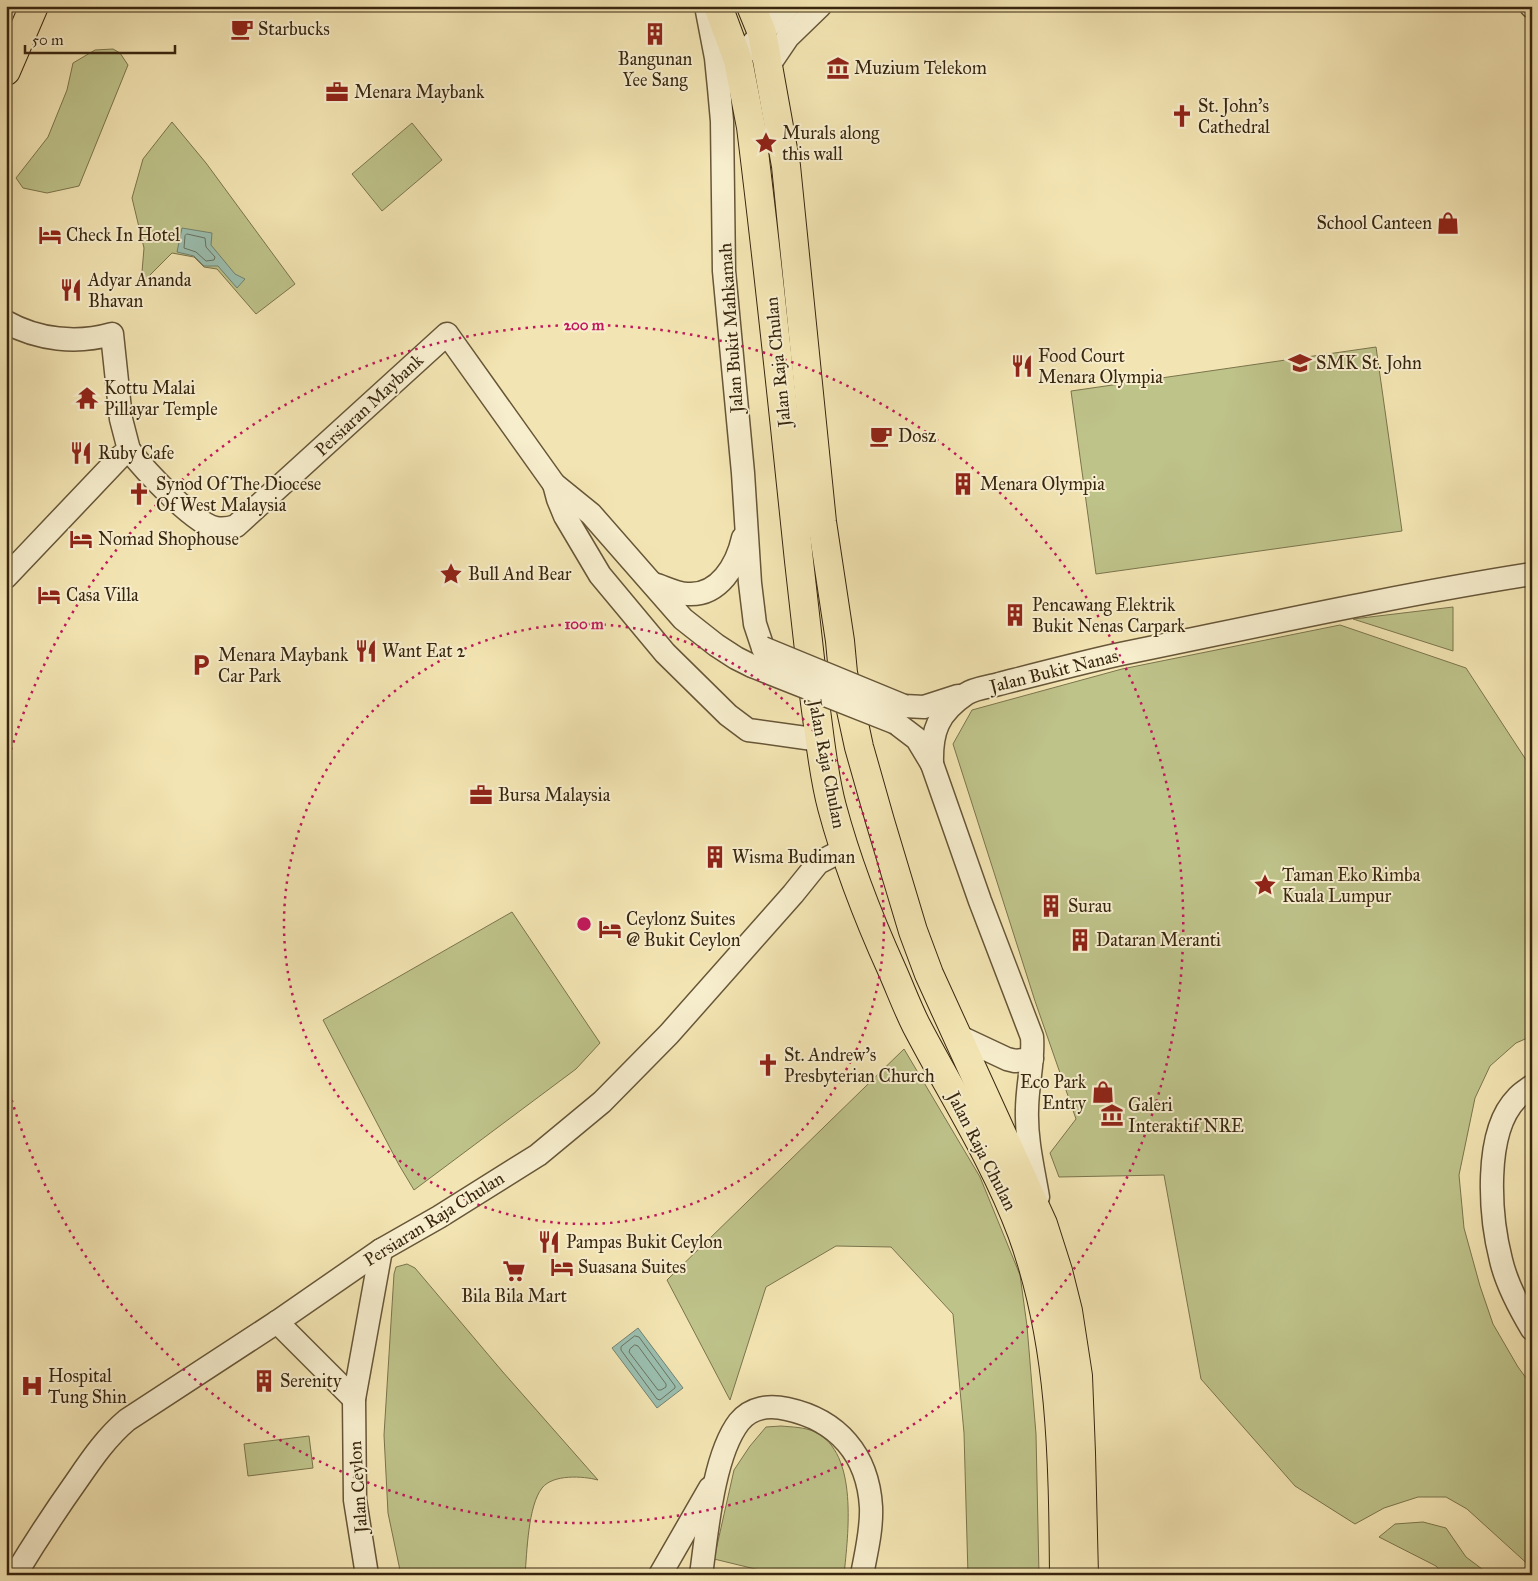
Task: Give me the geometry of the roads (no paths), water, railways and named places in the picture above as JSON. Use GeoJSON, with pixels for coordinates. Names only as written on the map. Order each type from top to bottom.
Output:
{"type":"FeatureCollection","features":[{"type":"Feature","properties":{"kind":"main road"},"geometry":{"type":"LineString","coordinates":[[6,71],[34,6]]}},
{"type":"Feature","properties":{"kind":"main road","name":"Jalan Raja Chulan"},"geometry":{"type":"LineString","coordinates":[[718,6],[738,60],[750,121],[820,740],[831,804],[845,849],[879,941],[915,1022],[1001,1182],[1035,1272],[1055,1371],[1063,1470],[1064,1575]]}},
{"type":"Feature","properties":{"kind":"main road","name":"Jalan Raja Chulan"},"geometry":{"type":"LineString","coordinates":[[751,6],[762,33],[786,166],[822,522],[843,673],[859,747],[913,931],[929,974],[1043,1224],[1066,1304],[1076,1360],[1082,1454],[1084,1575]]}},
{"type":"Feature","properties":{"kind":"main road"},"geometry":{"type":"LineString","coordinates":[[845,849],[861,826],[866,810],[859,747]]}},
{"type":"Feature","properties":{"kind":"main road"},"geometry":{"type":"LineString","coordinates":[[845,849],[862,843],[877,856],[913,931]]}},
{"type":"Feature","properties":{"kind":"street","name":"Jalan Bukit Mahkamah"},"geometry":{"type":"LineString","coordinates":[[706,6],[716,58],[722,121],[724,271],[758,657]]}},
{"type":"Feature","properties":{"kind":"street"},"geometry":{"type":"LineString","coordinates":[[738,60],[788,6]]}},
{"type":"Feature","properties":{"kind":"street"},"geometry":{"type":"LineString","coordinates":[[768,66],[788,37],[820,6]]}},
{"type":"Feature","properties":{"kind":"street"},"geometry":{"type":"LineString","coordinates":[[6,322],[33,334],[53,338],[85,340],[112,334],[121,420],[128,450],[6,577]]}},
{"type":"Feature","properties":{"kind":"street","name":"Persiaran Maybank"},"geometry":{"type":"LineString","coordinates":[[128,450],[142,467],[200,522],[217,528],[236,526],[447,334],[554,484],[591,514],[684,619],[716,645],[736,658],[758,657],[900,714],[932,764]]}},
{"type":"Feature","properties":{"kind":"street","name":"Persiaran Maybank"},"geometry":{"type":"LineString","coordinates":[[554,484],[565,516],[600,574],[665,653],[728,715],[748,730],[820,740]]}},
{"type":"Feature","properties":{"kind":"street"},"geometry":{"type":"LineString","coordinates":[[654,584],[687,594],[702,593],[716,586],[737,560],[747,522]]}},
{"type":"Feature","properties":{"kind":"street","name":"Jalan Bukit Nanas"},"geometry":{"type":"LineString","coordinates":[[1043,1224],[1028,1138],[1026,1110],[1032,1059],[1032,1037],[980,901],[932,764],[934,732],[940,717],[951,705],[968,692],[1083,662],[1391,598],[1532,574]]}},
{"type":"Feature","properties":{"kind":"street"},"geometry":{"type":"LineString","coordinates":[[900,714],[968,692]]}},
{"type":"Feature","properties":{"kind":"street","name":"Persiaran Raja Chulan"},"geometry":{"type":"LineString","coordinates":[[15,1575],[49,1519],[105,1441],[116,1429],[278,1322],[381,1250],[439,1217],[538,1155],[602,1102],[696,1004],[818,863],[845,849]]}},
{"type":"Feature","properties":{"kind":"street"},"geometry":{"type":"LineString","coordinates":[[958,1036],[1007,1059],[1015,1061],[1032,1059]]}},
{"type":"Feature","properties":{"kind":"street"},"geometry":{"type":"LineString","coordinates":[[1530,1326],[1501,1260],[1492,1187],[1495,1146],[1500,1129],[1506,1114],[1516,1098],[1532,1086]]}},
{"type":"Feature","properties":{"kind":"street","name":"Jalan Ceylon"},"geometry":{"type":"LineString","coordinates":[[367,1575],[355,1500],[354,1399],[381,1250]]}},
{"type":"Feature","properties":{"kind":"street"},"geometry":{"type":"LineString","coordinates":[[278,1322],[354,1399]]}},
{"type":"Feature","properties":{"kind":"street"},"geometry":{"type":"LineString","coordinates":[[701,1575],[716,1479],[728,1441],[739,1422],[749,1412],[765,1407],[795,1410],[823,1422],[855,1451],[866,1481],[870,1507],[869,1539],[862,1575]]}},
{"type":"Feature","properties":{"kind":"street"},"geometry":{"type":"LineString","coordinates":[[660,1575],[716,1479]]}},
{"type":"Feature","properties":{"kind":"water"},"geometry":{"type":"Polygon","coordinates":[[[182,228],[212,233],[211,245],[235,274],[245,279],[237,288],[218,266],[204,266],[194,256],[177,252],[182,228]]]}},
{"type":"Feature","properties":{"kind":"water"},"geometry":{"type":"Polygon","coordinates":[[[638,1328],[683,1388],[657,1408],[612,1348],[638,1328]]]}},
{"type":"Feature","properties":{"kind":"place","name":"Starbucks"},"geometry":{"type":"Point","coordinates":[242,29]}},
{"type":"Feature","properties":{"kind":"place","name":"Bangunan Yee Sang"},"geometry":{"type":"Point","coordinates":[655,34]}},
{"type":"Feature","properties":{"kind":"place","name":"Muzium Telekom"},"geometry":{"type":"Point","coordinates":[838,68]}},
{"type":"Feature","properties":{"kind":"place","name":"Menara Maybank"},"geometry":{"type":"Point","coordinates":[337,92]}},
{"type":"Feature","properties":{"kind":"place","name":"St. John's Cathedral"},"geometry":{"type":"Point","coordinates":[1182,116]}},
{"type":"Feature","properties":{"kind":"place","name":"Murals along this wall"},"geometry":{"type":"Point","coordinates":[766,143]}},
{"type":"Feature","properties":{"kind":"place","name":"School Canteen"},"geometry":{"type":"Point","coordinates":[1448,223]}},
{"type":"Feature","properties":{"kind":"place","name":"Check In Hotel"},"geometry":{"type":"Point","coordinates":[50,235]}},
{"type":"Feature","properties":{"kind":"place","name":"Adyar Ananda Bhavan"},"geometry":{"type":"Point","coordinates":[71,290]}},
{"type":"Feature","properties":{"kind":"place","name":"SMK St. John"},"geometry":{"type":"Point","coordinates":[1300,363]}},
{"type":"Feature","properties":{"kind":"place","name":"Food Court Menara Olympia"},"geometry":{"type":"Point","coordinates":[1022,366]}},
{"type":"Feature","properties":{"kind":"place","name":"Kottu Malai Pillayar Temple"},"geometry":{"type":"Point","coordinates":[87,398]}},
{"type":"Feature","properties":{"kind":"place","name":"Dosz"},"geometry":{"type":"Point","coordinates":[881,436]}},
{"type":"Feature","properties":{"kind":"place","name":"Ruby Cafe"},"geometry":{"type":"Point","coordinates":[81,453]}},
{"type":"Feature","properties":{"kind":"place","name":"Menara Olympia"},"geometry":{"type":"Point","coordinates":[963,484]}},
{"type":"Feature","properties":{"kind":"place","name":"Synod Of The Diocese Of West Malaysia"},"geometry":{"type":"Point","coordinates":[139,494]}},
{"type":"Feature","properties":{"kind":"place","name":"Nomad Shophouse"},"geometry":{"type":"Point","coordinates":[81,539]}},
{"type":"Feature","properties":{"kind":"place","name":"Bull And Bear"},"geometry":{"type":"Point","coordinates":[451,574]}},
{"type":"Feature","properties":{"kind":"place","name":"Casa Villa"},"geometry":{"type":"Point","coordinates":[49,595]}},
{"type":"Feature","properties":{"kind":"place","name":"Pencawang Elektrik Bukit Nenas Carpark"},"geometry":{"type":"Point","coordinates":[1015,615]}},
{"type":"Feature","properties":{"kind":"place","name":"Want Eat 2"},"geometry":{"type":"Point","coordinates":[366,651]}},
{"type":"Feature","properties":{"kind":"place","name":"Menara Maybank Car Park"},"geometry":{"type":"Point","coordinates":[201,665]}},
{"type":"Feature","properties":{"kind":"place","name":"Bursa Malaysia"},"geometry":{"type":"Point","coordinates":[481,795]}},
{"type":"Feature","properties":{"kind":"place","name":"Wisma Budiman"},"geometry":{"type":"Point","coordinates":[715,857]}},
{"type":"Feature","properties":{"kind":"place","name":"Taman Eko Rimba Kuala Lumpur"},"geometry":{"type":"Point","coordinates":[1265,885]}},
{"type":"Feature","properties":{"kind":"place","name":"Surau"},"geometry":{"type":"Point","coordinates":[1051,906]}},
{"type":"Feature","properties":{"kind":"place","name":"Ceylonz Suites @ Bukit Ceylon"},"geometry":{"type":"Point","coordinates":[610,929]}},
{"type":"Feature","properties":{"kind":"place","name":"Dataran Meranti"},"geometry":{"type":"Point","coordinates":[1080,940]}},
{"type":"Feature","properties":{"kind":"place","name":"St. Andrew's Presbyterian Church"},"geometry":{"type":"Point","coordinates":[768,1065]}},
{"type":"Feature","properties":{"kind":"place","name":"Eco Park Entry"},"geometry":{"type":"Point","coordinates":[1103,1092]}},
{"type":"Feature","properties":{"kind":"place","name":"Galeri Interaktif NRE"},"geometry":{"type":"Point","coordinates":[1112,1115]}},
{"type":"Feature","properties":{"kind":"place","name":"Pampas Bukit Ceylon"},"geometry":{"type":"Point","coordinates":[549,1242]}},
{"type":"Feature","properties":{"kind":"place","name":"Suasana Suites"},"geometry":{"type":"Point","coordinates":[562,1267]}},
{"type":"Feature","properties":{"kind":"place","name":"Bila Bila Mart"},"geometry":{"type":"Point","coordinates":[514,1271]}},
{"type":"Feature","properties":{"kind":"place","name":"Serenity"},"geometry":{"type":"Point","coordinates":[264,1381]}},
{"type":"Feature","properties":{"kind":"place","name":"Hospital Tung Shin"},"geometry":{"type":"Point","coordinates":[32,1386]}}]}
